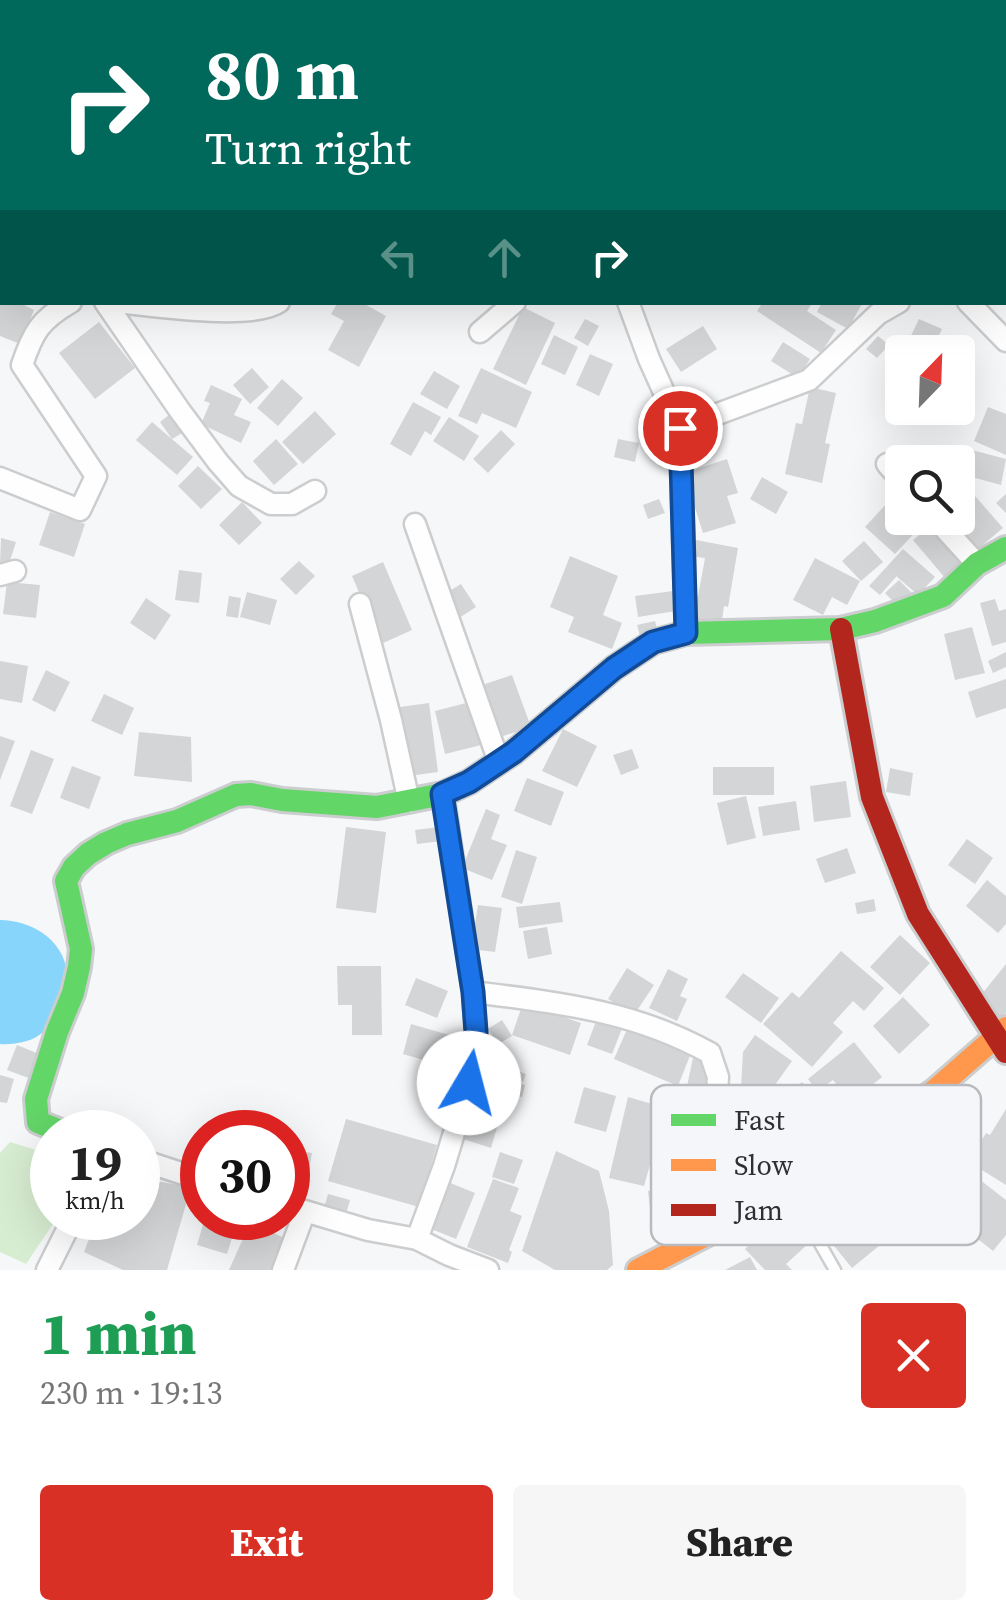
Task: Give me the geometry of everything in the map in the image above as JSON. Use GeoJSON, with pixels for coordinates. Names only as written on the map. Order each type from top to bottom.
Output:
{"type":"FeatureCollection","features":[{"type":"Feature","properties":{"kind":"street"},"geometry":{"type":"LineString","coordinates":[[0,478],[80,510],[96,476],[22,366],[37,328],[66,305]]}},
{"type":"Feature","properties":{"kind":"street"},"geometry":{"type":"LineString","coordinates":[[107,305],[180,412],[239,486],[271,504],[292,504],[314,492]]}},
{"type":"Feature","properties":{"kind":"street"},"geometry":{"type":"LineString","coordinates":[[151,305],[232,312],[276,305]]}},
{"type":"Feature","properties":{"kind":"street"},"geometry":{"type":"LineString","coordinates":[[480,332],[512,305]]}},
{"type":"Feature","properties":{"kind":"street"},"geometry":{"type":"LineString","coordinates":[[629,305],[648,359],[680,428],[686,633]]}},
{"type":"Feature","properties":{"kind":"street"},"geometry":{"type":"LineString","coordinates":[[680,428],[808,380],[878,314],[894,305]]}},
{"type":"Feature","properties":{"kind":"street"},"geometry":{"type":"LineString","coordinates":[[971,305],[1006,341]]}},
{"type":"Feature","properties":{"kind":"street"},"geometry":{"type":"LineString","coordinates":[[415,524],[498,762]]}},
{"type":"Feature","properties":{"kind":"street"},"geometry":{"type":"LineString","coordinates":[[951,535],[977,564]]}},
{"type":"Feature","properties":{"kind":"street"},"geometry":{"type":"LineString","coordinates":[[37,1110],[36,1099],[79,967],[81,949],[66,881],[88,854],[127,834],[177,821],[236,795],[377,806],[442,794],[469,782],[514,752],[614,668],[653,642],[686,633],[842,629],[875,622],[942,596],[977,564],[1006,548]]}},
{"type":"Feature","properties":{"kind":"street"},"geometry":{"type":"LineString","coordinates":[[360,604],[392,720],[409,802]]}},
{"type":"Feature","properties":{"kind":"street"},"geometry":{"type":"LineString","coordinates":[[842,629],[872,797],[918,914],[1003,1039],[942,1085]]}},
{"type":"Feature","properties":{"kind":"street"},"geometry":{"type":"LineString","coordinates":[[417,1239],[469,1083],[476,1032],[442,794]]}},
{"type":"Feature","properties":{"kind":"street"},"geometry":{"type":"LineString","coordinates":[[473,992],[578,1005],[684,1039],[710,1054],[717,1085]]}},
{"type":"Feature","properties":{"kind":"street"},"geometry":{"type":"LineString","coordinates":[[310,1213],[417,1239],[488,1270]]}},
{"type":"Feature","properties":{"kind":"street"},"geometry":{"type":"LineString","coordinates":[[48,1270],[62,1240]]}},
{"type":"Feature","properties":{"kind":"street"},"geometry":{"type":"LineString","coordinates":[[283,1270],[289,1240]]}},
{"type":"Feature","properties":{"kind":"street"},"geometry":{"type":"LineString","coordinates":[[638,1270],[684,1245]]}},
{"type":"Feature","properties":{"kind":"lane"},"geometry":{"type":"LineString","coordinates":[[820,1245],[834,1270]]}},
{"type":"Feature","properties":{"kind":"green space"},"geometry":{"type":"Polygon","coordinates":[[[10,1142],[30,1148],[30,1240],[42,1240],[26,1264],[0,1252],[0,1153],[10,1142]]]}},
{"type":"Feature","properties":{"kind":"water"},"geometry":{"type":"Polygon","coordinates":[[[0,920],[23,924],[44,934],[59,950],[67,973],[46,1028],[35,1038],[11,1044],[0,1044],[0,920]]]}},
{"type":"Feature","properties":{"kind":"building"},"geometry":{"type":"Polygon","coordinates":[[[0,305],[24,305],[34,310],[20,344],[0,336],[0,305]]]}},
{"type":"Feature","properties":{"kind":"building"},"geometry":{"type":"Polygon","coordinates":[[[336,305],[366,305],[386,316],[359,367],[328,350],[344,321],[331,314],[336,305]]]}},
{"type":"Feature","properties":{"kind":"building"},"geometry":{"type":"Polygon","coordinates":[[[761,305],[811,305],[807,311],[836,330],[821,353],[757,311],[761,305]]]}},
{"type":"Feature","properties":{"kind":"building"},"geometry":{"type":"Polygon","coordinates":[[[820,305],[861,305],[848,329],[817,312],[820,305]]]}},
{"type":"Feature","properties":{"kind":"building"},"geometry":{"type":"Polygon","coordinates":[[[523,307],[555,323],[526,385],[493,369],[523,307]]]}},
{"type":"Feature","properties":{"kind":"building"},"geometry":{"type":"Polygon","coordinates":[[[585,319],[599,326],[588,346],[574,338],[585,319]]]}},
{"type":"Feature","properties":{"kind":"building"},"geometry":{"type":"Polygon","coordinates":[[[919,319],[942,329],[939,335],[911,335],[919,319]]]}},
{"type":"Feature","properties":{"kind":"building"},"geometry":{"type":"Polygon","coordinates":[[[99,322],[135,368],[95,399],[59,353],[99,322]]]}},
{"type":"Feature","properties":{"kind":"building"},"geometry":{"type":"Polygon","coordinates":[[[703,326],[717,349],[681,372],[666,349],[703,326]]]}},
{"type":"Feature","properties":{"kind":"building"},"geometry":{"type":"Polygon","coordinates":[[[554,335],[578,347],[565,375],[541,364],[554,335]]]}},
{"type":"Feature","properties":{"kind":"building"},"geometry":{"type":"Polygon","coordinates":[[[878,336],[885,342],[885,349],[877,358],[866,349],[878,336]]]}},
{"type":"Feature","properties":{"kind":"building"},"geometry":{"type":"Polygon","coordinates":[[[783,342],[810,359],[798,378],[771,361],[783,342]]]}},
{"type":"Feature","properties":{"kind":"building"},"geometry":{"type":"Polygon","coordinates":[[[590,354],[613,364],[599,396],[576,385],[590,354]]]}},
{"type":"Feature","properties":{"kind":"building"},"geometry":{"type":"Polygon","coordinates":[[[252,368],[269,387],[250,404],[233,385],[252,368]]]}},
{"type":"Feature","properties":{"kind":"building"},"geometry":{"type":"Polygon","coordinates":[[[481,368],[532,392],[516,428],[482,413],[477,424],[458,416],[481,368]]]}},
{"type":"Feature","properties":{"kind":"building"},"geometry":{"type":"Polygon","coordinates":[[[434,371],[460,386],[447,409],[420,394],[434,371]]]}},
{"type":"Feature","properties":{"kind":"building"},"geometry":{"type":"Polygon","coordinates":[[[282,379],[303,398],[278,426],[257,408],[282,379]]]}},
{"type":"Feature","properties":{"kind":"building"},"geometry":{"type":"Polygon","coordinates":[[[211,385],[242,399],[234,415],[251,422],[241,443],[201,424],[210,403],[204,401],[211,385]]]}},
{"type":"Feature","properties":{"kind":"building"},"geometry":{"type":"Polygon","coordinates":[[[810,387],[836,393],[825,443],[830,444],[822,483],[785,474],[796,423],[802,424],[810,387]]]}},
{"type":"Feature","properties":{"kind":"building"},"geometry":{"type":"Polygon","coordinates":[[[413,402],[441,417],[431,435],[425,431],[411,456],[390,444],[413,402]]]}},
{"type":"Feature","properties":{"kind":"building"},"geometry":{"type":"Polygon","coordinates":[[[988,407],[1006,414],[1006,455],[974,441],[988,407]]]}},
{"type":"Feature","properties":{"kind":"building"},"geometry":{"type":"Polygon","coordinates":[[[315,411],[336,434],[303,464],[282,442],[315,411]]]}},
{"type":"Feature","properties":{"kind":"building"},"geometry":{"type":"Polygon","coordinates":[[[170,414],[184,432],[172,439],[160,422],[170,414]]]}},
{"type":"Feature","properties":{"kind":"building"},"geometry":{"type":"Polygon","coordinates":[[[449,417],[479,436],[464,461],[433,441],[449,417]]]}},
{"type":"Feature","properties":{"kind":"building"},"geometry":{"type":"Polygon","coordinates":[[[152,422],[193,457],[177,475],[136,440],[152,422]]]}},
{"type":"Feature","properties":{"kind":"building"},"geometry":{"type":"Polygon","coordinates":[[[501,430],[515,444],[488,473],[473,459],[501,430]]]}},
{"type":"Feature","properties":{"kind":"building"},"geometry":{"type":"Polygon","coordinates":[[[276,439],[298,464],[274,485],[253,461],[276,439]]]}},
{"type":"Feature","properties":{"kind":"building"},"geometry":{"type":"Polygon","coordinates":[[[618,439],[639,443],[635,462],[614,457],[618,439]]]}},
{"type":"Feature","properties":{"kind":"building"},"geometry":{"type":"Polygon","coordinates":[[[975,451],[1006,459],[1001,485],[975,478],[975,451]]]}},
{"type":"Feature","properties":{"kind":"building"},"geometry":{"type":"Polygon","coordinates":[[[727,459],[738,493],[727,496],[736,523],[703,533],[684,473],[727,459]]]}},
{"type":"Feature","properties":{"kind":"building"},"geometry":{"type":"Polygon","coordinates":[[[198,466],[222,489],[201,509],[178,486],[198,466]]]}},
{"type":"Feature","properties":{"kind":"building"},"geometry":{"type":"Polygon","coordinates":[[[762,477],[788,492],[776,514],[750,499],[762,477]]]}},
{"type":"Feature","properties":{"kind":"building"},"geometry":{"type":"Polygon","coordinates":[[[1006,494],[1006,513],[996,503],[1006,494]]]}},
{"type":"Feature","properties":{"kind":"building"},"geometry":{"type":"Polygon","coordinates":[[[975,496],[1003,528],[973,553],[957,535],[975,535],[975,496]]]}},
{"type":"Feature","properties":{"kind":"building"},"geometry":{"type":"Polygon","coordinates":[[[659,499],[665,513],[648,519],[643,505],[659,499]]]}},
{"type":"Feature","properties":{"kind":"building"},"geometry":{"type":"Polygon","coordinates":[[[242,502],[262,523],[239,545],[219,525],[242,502]]]}},
{"type":"Feature","properties":{"kind":"building"},"geometry":{"type":"Polygon","coordinates":[[[885,505],[885,535],[913,535],[895,554],[865,527],[885,505]]]}},
{"type":"Feature","properties":{"kind":"building"},"geometry":{"type":"Polygon","coordinates":[[[50,512],[85,524],[74,557],[39,545],[50,512]]]}},
{"type":"Feature","properties":{"kind":"building"},"geometry":{"type":"Polygon","coordinates":[[[919,535],[947,535],[968,560],[946,579],[913,540],[919,535]]]}},
{"type":"Feature","properties":{"kind":"building"},"geometry":{"type":"Polygon","coordinates":[[[1,538],[16,542],[8,567],[0,564],[1,538]]]}},
{"type":"Feature","properties":{"kind":"building"},"geometry":{"type":"Polygon","coordinates":[[[691,539],[738,548],[721,628],[693,624],[705,558],[688,556],[691,539]]]}},
{"type":"Feature","properties":{"kind":"building"},"geometry":{"type":"Polygon","coordinates":[[[864,541],[883,562],[861,581],[842,561],[864,541]]]}},
{"type":"Feature","properties":{"kind":"building"},"geometry":{"type":"Polygon","coordinates":[[[903,549],[935,577],[918,595],[896,576],[880,595],[869,586],[903,549]]]}},
{"type":"Feature","properties":{"kind":"building"},"geometry":{"type":"Polygon","coordinates":[[[570,556],[618,576],[603,615],[622,623],[612,649],[568,632],[574,617],[550,607],[570,556]]]}},
{"type":"Feature","properties":{"kind":"building"},"geometry":{"type":"Polygon","coordinates":[[[815,558],[860,581],[847,605],[832,597],[823,615],[793,600],[815,558]]]}},
{"type":"Feature","properties":{"kind":"building"},"geometry":{"type":"Polygon","coordinates":[[[299,561],[315,576],[296,595],[280,579],[299,561]]]}},
{"type":"Feature","properties":{"kind":"building"},"geometry":{"type":"Polygon","coordinates":[[[383,562],[412,630],[381,644],[352,576],[383,562]]]}},
{"type":"Feature","properties":{"kind":"building"},"geometry":{"type":"Polygon","coordinates":[[[179,570],[202,573],[199,603],[175,600],[179,570]]]}},
{"type":"Feature","properties":{"kind":"building"},"geometry":{"type":"Polygon","coordinates":[[[899,580],[912,593],[898,606],[885,593],[899,580]]]}},
{"type":"Feature","properties":{"kind":"building"},"geometry":{"type":"Polygon","coordinates":[[[7,582],[40,585],[36,618],[3,614],[7,582]]]}},
{"type":"Feature","properties":{"kind":"building"},"geometry":{"type":"Polygon","coordinates":[[[461,584],[476,607],[459,618],[444,594],[461,584]]]}},
{"type":"Feature","properties":{"kind":"building"},"geometry":{"type":"Polygon","coordinates":[[[673,591],[676,611],[638,617],[635,596],[673,591]]]}},
{"type":"Feature","properties":{"kind":"building"},"geometry":{"type":"Polygon","coordinates":[[[247,592],[277,600],[270,625],[240,617],[247,592]]]}},
{"type":"Feature","properties":{"kind":"building"},"geometry":{"type":"Polygon","coordinates":[[[229,596],[241,598],[238,618],[226,616],[229,596]]]}},
{"type":"Feature","properties":{"kind":"building"},"geometry":{"type":"Polygon","coordinates":[[[146,598],[171,615],[155,640],[130,623],[146,598]]]}},
{"type":"Feature","properties":{"kind":"building"},"geometry":{"type":"Polygon","coordinates":[[[995,599],[999,611],[1006,609],[1006,642],[992,646],[980,603],[995,599]]]}},
{"type":"Feature","properties":{"kind":"building"},"geometry":{"type":"Polygon","coordinates":[[[655,621],[659,636],[641,640],[637,625],[655,621]]]}},
{"type":"Feature","properties":{"kind":"building"},"geometry":{"type":"Polygon","coordinates":[[[972,627],[985,673],[955,680],[944,634],[972,627]]]}},
{"type":"Feature","properties":{"kind":"building"},"geometry":{"type":"Polygon","coordinates":[[[1006,652],[1006,667],[993,673],[988,661],[1006,652]]]}},
{"type":"Feature","properties":{"kind":"building"},"geometry":{"type":"Polygon","coordinates":[[[0,661],[28,666],[22,703],[0,699],[0,661]]]}},
{"type":"Feature","properties":{"kind":"building"},"geometry":{"type":"Polygon","coordinates":[[[46,670],[70,682],[55,712],[32,700],[46,670]]]}},
{"type":"Feature","properties":{"kind":"building"},"geometry":{"type":"Polygon","coordinates":[[[512,675],[531,727],[497,738],[479,686],[512,675]]]}},
{"type":"Feature","properties":{"kind":"building"},"geometry":{"type":"Polygon","coordinates":[[[1006,679],[1006,708],[976,718],[968,692],[1006,679]]]}},
{"type":"Feature","properties":{"kind":"building"},"geometry":{"type":"Polygon","coordinates":[[[104,694],[134,708],[122,735],[91,721],[104,694]]]}},
{"type":"Feature","properties":{"kind":"building"},"geometry":{"type":"Polygon","coordinates":[[[470,702],[481,745],[445,754],[435,711],[470,702]]]}},
{"type":"Feature","properties":{"kind":"building"},"geometry":{"type":"Polygon","coordinates":[[[429,703],[438,772],[409,776],[400,707],[429,703]]]}},
{"type":"Feature","properties":{"kind":"building"},"geometry":{"type":"Polygon","coordinates":[[[563,729],[597,746],[577,787],[542,771],[563,729]]]}},
{"type":"Feature","properties":{"kind":"building"},"geometry":{"type":"Polygon","coordinates":[[[139,732],[191,737],[192,782],[134,776],[139,732]]]}},
{"type":"Feature","properties":{"kind":"building"},"geometry":{"type":"Polygon","coordinates":[[[0,736],[15,741],[0,780],[0,736]]]}},
{"type":"Feature","properties":{"kind":"building"},"geometry":{"type":"Polygon","coordinates":[[[632,749],[639,768],[621,775],[613,755],[632,749]]]}},
{"type":"Feature","properties":{"kind":"building"},"geometry":{"type":"Polygon","coordinates":[[[31,750],[54,759],[32,814],[10,806],[31,750]]]}},
{"type":"Feature","properties":{"kind":"building"},"geometry":{"type":"Polygon","coordinates":[[[72,766],[101,777],[89,809],[60,798],[72,766]]]}},
{"type":"Feature","properties":{"kind":"building"},"geometry":{"type":"Polygon","coordinates":[[[713,767],[774,767],[774,795],[713,795],[713,767]]]}},
{"type":"Feature","properties":{"kind":"building"},"geometry":{"type":"Polygon","coordinates":[[[890,768],[913,773],[910,796],[886,792],[890,768]]]}},
{"type":"Feature","properties":{"kind":"building"},"geometry":{"type":"Polygon","coordinates":[[[527,778],[564,792],[551,826],[514,811],[527,778]]]}},
{"type":"Feature","properties":{"kind":"building"},"geometry":{"type":"Polygon","coordinates":[[[846,781],[851,817],[814,822],[810,786],[846,781]]]}},
{"type":"Feature","properties":{"kind":"building"},"geometry":{"type":"Polygon","coordinates":[[[746,796],[756,838],[727,845],[717,803],[746,796]]]}},
{"type":"Feature","properties":{"kind":"building"},"geometry":{"type":"Polygon","coordinates":[[[796,801],[800,830],[763,836],[758,807],[796,801]]]}},
{"type":"Feature","properties":{"kind":"building"},"geometry":{"type":"Polygon","coordinates":[[[486,809],[500,815],[491,839],[507,845],[492,880],[462,868],[486,809]]]}},
{"type":"Feature","properties":{"kind":"building"},"geometry":{"type":"Polygon","coordinates":[[[346,827],[386,832],[376,913],[336,908],[346,827]]]}},
{"type":"Feature","properties":{"kind":"building"},"geometry":{"type":"Polygon","coordinates":[[[439,827],[441,841],[417,844],[415,830],[439,827]]]}},
{"type":"Feature","properties":{"kind":"building"},"geometry":{"type":"Polygon","coordinates":[[[967,839],[993,858],[975,884],[948,865],[967,839]]]}},
{"type":"Feature","properties":{"kind":"building"},"geometry":{"type":"Polygon","coordinates":[[[847,848],[856,873],[825,883],[816,859],[847,848]]]}},
{"type":"Feature","properties":{"kind":"building"},"geometry":{"type":"Polygon","coordinates":[[[516,850],[537,857],[522,904],[501,897],[516,850]]]}},
{"type":"Feature","properties":{"kind":"building"},"geometry":{"type":"Polygon","coordinates":[[[987,880],[1006,896],[1006,924],[998,933],[966,906],[987,880]]]}},
{"type":"Feature","properties":{"kind":"building"},"geometry":{"type":"Polygon","coordinates":[[[874,899],[876,911],[857,914],[855,903],[874,899]]]}},
{"type":"Feature","properties":{"kind":"building"},"geometry":{"type":"Polygon","coordinates":[[[560,902],[563,922],[519,928],[516,907],[560,902]]]}},
{"type":"Feature","properties":{"kind":"building"},"geometry":{"type":"Polygon","coordinates":[[[478,905],[502,908],[495,952],[471,949],[478,905]]]}},
{"type":"Feature","properties":{"kind":"building"},"geometry":{"type":"Polygon","coordinates":[[[547,927],[552,954],[528,959],[523,931],[547,927]]]}},
{"type":"Feature","properties":{"kind":"building"},"geometry":{"type":"Polygon","coordinates":[[[900,935],[930,963],[900,995],[870,967],[900,935]]]}},
{"type":"Feature","properties":{"kind":"building"},"geometry":{"type":"Polygon","coordinates":[[[841,951],[884,988],[864,1011],[853,1001],[833,1023],[843,1032],[812,1067],[763,1024],[792,992],[799,998],[841,951]]]}},
{"type":"Feature","properties":{"kind":"building"},"geometry":{"type":"Polygon","coordinates":[[[1006,964],[1006,1013],[1002,1018],[978,999],[1006,964]]]}},
{"type":"Feature","properties":{"kind":"building"},"geometry":{"type":"Polygon","coordinates":[[[337,966],[381,966],[382,1035],[352,1035],[352,1005],[338,1005],[337,966]]]}},
{"type":"Feature","properties":{"kind":"building"},"geometry":{"type":"Polygon","coordinates":[[[627,968],[654,985],[634,1015],[608,999],[627,968]]]}},
{"type":"Feature","properties":{"kind":"building"},"geometry":{"type":"Polygon","coordinates":[[[668,969],[688,979],[680,996],[687,999],[677,1021],[649,1008],[668,969]]]}},
{"type":"Feature","properties":{"kind":"building"},"geometry":{"type":"Polygon","coordinates":[[[743,973],[779,998],[761,1023],[725,997],[743,973]]]}},
{"type":"Feature","properties":{"kind":"building"},"geometry":{"type":"Polygon","coordinates":[[[416,978],[448,991],[437,1018],[405,1005],[416,978]]]}},
{"type":"Feature","properties":{"kind":"building"},"geometry":{"type":"Polygon","coordinates":[[[903,997],[930,1025],[899,1054],[873,1026],[903,997]]]}},
{"type":"Feature","properties":{"kind":"building"},"geometry":{"type":"Polygon","coordinates":[[[523,1003],[581,1023],[570,1055],[512,1035],[523,1003]]]}},
{"type":"Feature","properties":{"kind":"building"},"geometry":{"type":"Polygon","coordinates":[[[598,1016],[623,1026],[612,1054],[587,1045],[598,1016]]]}},
{"type":"Feature","properties":{"kind":"building"},"geometry":{"type":"Polygon","coordinates":[[[502,1020],[512,1036],[498,1044],[488,1029],[502,1020]]]}},
{"type":"Feature","properties":{"kind":"building"},"geometry":{"type":"Polygon","coordinates":[[[411,1024],[456,1037],[448,1067],[403,1054],[411,1024]]]}},
{"type":"Feature","properties":{"kind":"building"},"geometry":{"type":"Polygon","coordinates":[[[628,1027],[691,1053],[678,1085],[614,1059],[628,1027]]]}},
{"type":"Feature","properties":{"kind":"building"},"geometry":{"type":"Polygon","coordinates":[[[755,1035],[792,1061],[775,1085],[741,1085],[743,1052],[755,1035]]]}},
{"type":"Feature","properties":{"kind":"building"},"geometry":{"type":"Polygon","coordinates":[[[854,1042],[882,1077],[872,1085],[837,1085],[833,1080],[826,1085],[812,1085],[808,1079],[854,1042]]]}},
{"type":"Feature","properties":{"kind":"building"},"geometry":{"type":"Polygon","coordinates":[[[17,1045],[44,1056],[34,1080],[7,1070],[17,1045]]]}},
{"type":"Feature","properties":{"kind":"building"},"geometry":{"type":"Polygon","coordinates":[[[693,1058],[709,1061],[705,1085],[687,1085],[693,1058]]]}},
{"type":"Feature","properties":{"kind":"building"},"geometry":{"type":"Polygon","coordinates":[[[508,1068],[526,1074],[523,1082],[505,1076],[508,1068]]]}},
{"type":"Feature","properties":{"kind":"building"},"geometry":{"type":"Polygon","coordinates":[[[0,1075],[14,1079],[7,1103],[0,1102],[0,1075]]]}},
{"type":"Feature","properties":{"kind":"building"},"geometry":{"type":"Polygon","coordinates":[[[489,1075],[525,1085],[522,1097],[507,1093],[491,1148],[463,1139],[489,1075]]]}},
{"type":"Feature","properties":{"kind":"building"},"geometry":{"type":"Polygon","coordinates":[[[584,1087],[616,1096],[606,1132],[574,1123],[584,1087]]]}},
{"type":"Feature","properties":{"kind":"building"},"geometry":{"type":"Polygon","coordinates":[[[628,1097],[651,1104],[651,1161],[644,1186],[609,1178],[628,1097]]]}},
{"type":"Feature","properties":{"kind":"building"},"geometry":{"type":"Polygon","coordinates":[[[1006,1109],[1006,1185],[981,1169],[981,1142],[986,1133],[990,1135],[1006,1109]]]}},
{"type":"Feature","properties":{"kind":"building"},"geometry":{"type":"Polygon","coordinates":[[[346,1119],[437,1145],[419,1207],[328,1181],[346,1119]]]}},
{"type":"Feature","properties":{"kind":"building"},"geometry":{"type":"Polygon","coordinates":[[[556,1151],[599,1171],[609,1211],[613,1265],[607,1270],[555,1270],[522,1251],[556,1151]]]}},
{"type":"Feature","properties":{"kind":"building"},"geometry":{"type":"Polygon","coordinates":[[[500,1152],[523,1160],[514,1184],[492,1177],[500,1152]]]}},
{"type":"Feature","properties":{"kind":"building"},"geometry":{"type":"Polygon","coordinates":[[[493,1179],[519,1188],[510,1211],[522,1216],[508,1263],[467,1247],[493,1179]]]}},
{"type":"Feature","properties":{"kind":"building"},"geometry":{"type":"Polygon","coordinates":[[[981,1181],[1006,1200],[1006,1235],[993,1251],[981,1242],[981,1181]]]}},
{"type":"Feature","properties":{"kind":"building"},"geometry":{"type":"Polygon","coordinates":[[[160,1182],[180,1185],[180,1225],[167,1270],[123,1270],[84,1252],[89,1240],[160,1240],[160,1182]]]}},
{"type":"Feature","properties":{"kind":"building"},"geometry":{"type":"Polygon","coordinates":[[[448,1182],[475,1193],[456,1239],[429,1228],[448,1182]]]}},
{"type":"Feature","properties":{"kind":"building"},"geometry":{"type":"Polygon","coordinates":[[[328,1194],[350,1200],[346,1214],[324,1208],[328,1194]]]}},
{"type":"Feature","properties":{"kind":"building"},"geometry":{"type":"Polygon","coordinates":[[[198,1240],[231,1240],[227,1254],[197,1245],[198,1240]]]}},
{"type":"Feature","properties":{"kind":"building"},"geometry":{"type":"Polygon","coordinates":[[[242,1240],[287,1240],[273,1270],[229,1270],[242,1240]]]}},
{"type":"Feature","properties":{"kind":"building"},"geometry":{"type":"Polygon","coordinates":[[[749,1245],[807,1245],[786,1264],[792,1270],[765,1270],[745,1249],[749,1245]]]}},
{"type":"Feature","properties":{"kind":"building"},"geometry":{"type":"Polygon","coordinates":[[[833,1245],[880,1245],[852,1268],[833,1245]]]}},
{"type":"Feature","properties":{"kind":"building"},"geometry":{"type":"Polygon","coordinates":[[[750,1257],[757,1270],[725,1270],[750,1257]]]}},
{"type":"Feature","properties":{"kind":"traffic: fast"},"geometry":{"type":"LineString","coordinates":[[37,1110],[36,1099],[79,967],[81,949],[66,881],[74,867],[106,843],[177,821],[236,795],[377,807],[443,794],[514,752],[614,668],[653,642],[686,633],[841,629],[875,621],[943,596],[977,564],[1006,548]]}},
{"type":"Feature","properties":{"kind":"traffic: slow"},"geometry":{"type":"LineString","coordinates":[[941,1085],[1006,1028]]}},
{"type":"Feature","properties":{"kind":"traffic: slow"},"geometry":{"type":"LineString","coordinates":[[638,1270],[686,1245]]}},
{"type":"Feature","properties":{"kind":"traffic: jam"},"geometry":{"type":"LineString","coordinates":[[841,629],[872,797],[918,914],[1006,1052]]}},
{"type":"Feature","properties":{"kind":"route"},"geometry":{"type":"LineString","coordinates":[[469,1083],[476,1032],[473,992],[442,794],[469,782],[514,752],[614,668],[653,642],[686,633],[680,428]]}}]}
